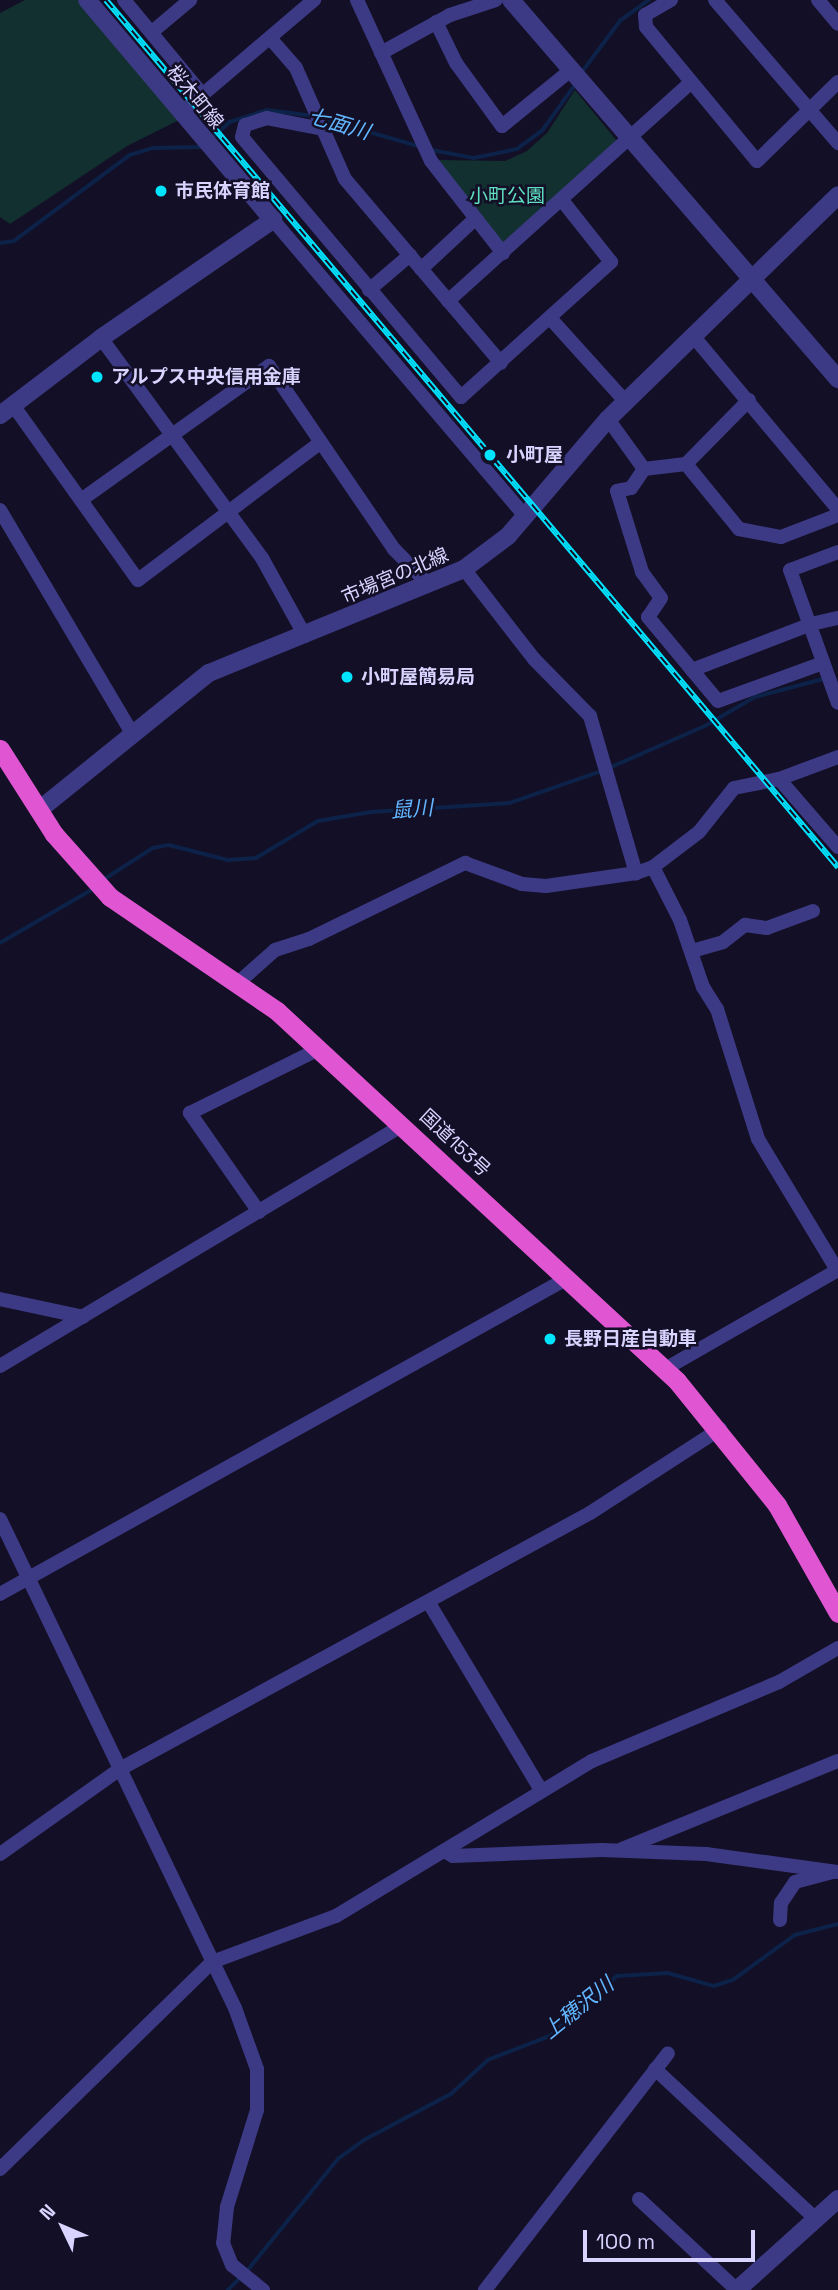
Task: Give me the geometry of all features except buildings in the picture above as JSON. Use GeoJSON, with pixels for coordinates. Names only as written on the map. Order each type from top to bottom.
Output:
{"type":"FeatureCollection","features":[{"type":"Feature","properties":{"kind":"highway","name":"国道153号"},"geometry":{"type":"LineString","coordinates":[[0,749],[38,810],[89,876],[110,897],[239,982],[319,1049],[665,1369],[720,1429],[777,1506],[838,1613]]}},
{"type":"Feature","properties":{"kind":"street","name":"桜木町線"},"geometry":{"type":"LineString","coordinates":[[87,0],[273,220]]}},
{"type":"Feature","properties":{"kind":"street"},"geometry":{"type":"LineString","coordinates":[[124,0],[203,95]]}},
{"type":"Feature","properties":{"kind":"street"},"geometry":{"type":"LineString","coordinates":[[152,32],[190,0]]}},
{"type":"Feature","properties":{"kind":"street"},"geometry":{"type":"LineString","coordinates":[[181,113],[314,0]]}},
{"type":"Feature","properties":{"kind":"street"},"geometry":{"type":"LineString","coordinates":[[357,0],[429,157],[503,253]]}},
{"type":"Feature","properties":{"kind":"street"},"geometry":{"type":"LineString","coordinates":[[381,53],[436,22],[496,0]]}},
{"type":"Feature","properties":{"kind":"street"},"geometry":{"type":"LineString","coordinates":[[511,0],[838,379]]}},
{"type":"Feature","properties":{"kind":"street"},"geometry":{"type":"LineString","coordinates":[[671,0],[643,19],[757,161],[838,82]]}},
{"type":"Feature","properties":{"kind":"street"},"geometry":{"type":"LineString","coordinates":[[715,0],[838,143]]}},
{"type":"Feature","properties":{"kind":"street"},"geometry":{"type":"LineString","coordinates":[[818,0],[838,24]]}},
{"type":"Feature","properties":{"kind":"street"},"geometry":{"type":"LineString","coordinates":[[436,22],[456,64],[502,126],[576,76]]}},
{"type":"Feature","properties":{"kind":"street"},"geometry":{"type":"LineString","coordinates":[[270,38],[296,68],[345,179],[500,363]]}},
{"type":"Feature","properties":{"kind":"street"},"geometry":{"type":"LineString","coordinates":[[448,301],[691,82]]}},
{"type":"Feature","properties":{"kind":"street"},"geometry":{"type":"LineString","coordinates":[[323,127],[267,118],[245,125],[242,137],[461,397],[611,262],[561,200]]}},
{"type":"Feature","properties":{"kind":"street","name":"市場宮の北線"},"geometry":{"type":"LineString","coordinates":[[38,810],[209,673],[464,569],[508,536],[608,419],[838,195]]}},
{"type":"Feature","properties":{"kind":"street"},"geometry":{"type":"LineString","coordinates":[[421,268],[475,219]]}},
{"type":"Feature","properties":{"kind":"street"},"geometry":{"type":"LineString","coordinates":[[321,442],[138,580],[81,500],[6,410],[101,338],[273,220],[525,516]]}},
{"type":"Feature","properties":{"kind":"street"},"geometry":{"type":"LineString","coordinates":[[369,290],[410,255]]}},
{"type":"Feature","properties":{"kind":"street"},"geometry":{"type":"LineString","coordinates":[[550,318],[626,402]]}},
{"type":"Feature","properties":{"kind":"street"},"geometry":{"type":"LineString","coordinates":[[694,337],[838,509]]}},
{"type":"Feature","properties":{"kind":"street"},"geometry":{"type":"LineString","coordinates":[[101,338],[262,558],[305,636]]}},
{"type":"Feature","properties":{"kind":"street"},"geometry":{"type":"LineString","coordinates":[[81,500],[269,366],[394,549],[428,584]]}},
{"type":"Feature","properties":{"kind":"street"},"geometry":{"type":"LineString","coordinates":[[749,400],[686,464],[644,469],[631,488],[617,491],[642,572],[662,598],[648,618],[718,701],[824,665]]}},
{"type":"Feature","properties":{"kind":"street"},"geometry":{"type":"LineString","coordinates":[[608,419],[644,469]]}},
{"type":"Feature","properties":{"kind":"street"},"geometry":{"type":"LineString","coordinates":[[686,464],[739,529],[781,537],[838,515]]}},
{"type":"Feature","properties":{"kind":"street"},"geometry":{"type":"LineString","coordinates":[[0,510],[132,733]]}},
{"type":"Feature","properties":{"kind":"street"},"geometry":{"type":"LineString","coordinates":[[838,552],[790,570],[824,665],[834,682],[838,703]]}},
{"type":"Feature","properties":{"kind":"street"},"geometry":{"type":"LineString","coordinates":[[464,569],[534,659],[590,716],[636,873]]}},
{"type":"Feature","properties":{"kind":"street"},"geometry":{"type":"LineString","coordinates":[[692,670],[811,624],[838,618]]}},
{"type":"Feature","properties":{"kind":"street"},"geometry":{"type":"LineString","coordinates":[[239,982],[275,950],[309,939],[465,863],[522,884],[546,886],[636,873],[653,867],[699,832],[734,788],[779,779],[838,757]]}},
{"type":"Feature","properties":{"kind":"street"},"geometry":{"type":"LineString","coordinates":[[779,779],[838,847]]}},
{"type":"Feature","properties":{"kind":"street"},"geometry":{"type":"LineString","coordinates":[[653,867],[692,951],[703,987],[717,1009],[758,1139],[838,1270],[665,1369]]}},
{"type":"Feature","properties":{"kind":"street"},"geometry":{"type":"LineString","coordinates":[[692,951],[723,942],[745,925],[768,928],[813,911]]}},
{"type":"Feature","properties":{"kind":"street"},"geometry":{"type":"LineString","coordinates":[[259,1212],[190,1113],[319,1049]]}},
{"type":"Feature","properties":{"kind":"street"},"geometry":{"type":"LineString","coordinates":[[0,1366],[402,1125]]}},
{"type":"Feature","properties":{"kind":"street"},"geometry":{"type":"LineString","coordinates":[[0,1594],[566,1279]]}},
{"type":"Feature","properties":{"kind":"street"},"geometry":{"type":"LineString","coordinates":[[0,1299],[83,1317]]}},
{"type":"Feature","properties":{"kind":"street"},"geometry":{"type":"LineString","coordinates":[[0,1854],[120,1769],[289,1674],[429,1603],[590,1513],[720,1429]]}},
{"type":"Feature","properties":{"kind":"street"},"geometry":{"type":"LineString","coordinates":[[0,1519],[212,1962],[257,2069],[257,2110],[227,2207],[223,2243],[238,2269],[263,2290]]}},
{"type":"Feature","properties":{"kind":"street"},"geometry":{"type":"LineString","coordinates":[[429,1603],[541,1790]]}},
{"type":"Feature","properties":{"kind":"street"},"geometry":{"type":"LineString","coordinates":[[0,2169],[212,1962],[335,1916],[592,1760],[779,1682],[838,1648]]}},
{"type":"Feature","properties":{"kind":"street"},"geometry":{"type":"LineString","coordinates":[[618,1851],[838,1761]]}},
{"type":"Feature","properties":{"kind":"street"},"geometry":{"type":"LineString","coordinates":[[444,1851],[453,1856],[618,1851],[741,1856],[836,1871]]}},
{"type":"Feature","properties":{"kind":"street"},"geometry":{"type":"LineString","coordinates":[[780,1920],[781,1903],[796,1882],[836,1871]]}},
{"type":"Feature","properties":{"kind":"street"},"geometry":{"type":"LineString","coordinates":[[485,2290],[668,2053]]}},
{"type":"Feature","properties":{"kind":"street"},"geometry":{"type":"LineString","coordinates":[[655,2070],[816,2219]]}},
{"type":"Feature","properties":{"kind":"street"},"geometry":{"type":"LineString","coordinates":[[639,2199],[737,2290],[838,2199]]}},
{"type":"Feature","properties":{"kind":"green space"},"geometry":{"type":"Polygon","coordinates":[[[25,0],[78,0],[181,119],[127,146],[10,224],[0,217],[0,13],[25,0]]]}},
{"type":"Feature","properties":{"kind":"green space","name":"小町公園"},"geometry":{"type":"Polygon","coordinates":[[[575,90],[617,141],[507,243],[500,243],[437,160],[505,161],[527,151],[547,133],[575,90]]]}},
{"type":"Feature","properties":{"kind":"waterway","name":"七面川"},"geometry":{"type":"LineString","coordinates":[[582,72],[620,21],[649,0]]}},
{"type":"Feature","properties":{"kind":"waterway","name":"七面川"},"geometry":{"type":"LineString","coordinates":[[432,150],[474,158],[517,149],[542,131],[575,85]]}},
{"type":"Feature","properties":{"kind":"waterway","name":"七面川"},"geometry":{"type":"LineString","coordinates":[[212,138],[230,122],[267,110],[314,116]]}},
{"type":"Feature","properties":{"kind":"waterway","name":"七面川"},"geometry":{"type":"LineString","coordinates":[[324,119],[418,146]]}},
{"type":"Feature","properties":{"kind":"waterway","name":"七面川"},"geometry":{"type":"LineString","coordinates":[[0,243],[14,241],[130,155],[153,148],[205,147]]}},
{"type":"Feature","properties":{"kind":"waterway","name":"鼠川"},"geometry":{"type":"LineString","coordinates":[[609,768],[705,726],[755,697],[827,678]]}},
{"type":"Feature","properties":{"kind":"waterway","name":"鼠川"},"geometry":{"type":"LineString","coordinates":[[103,880],[153,848],[169,845],[228,860],[256,858],[318,821],[372,812],[510,803],[602,771]]}},
{"type":"Feature","properties":{"kind":"waterway","name":"鼠川"},"geometry":{"type":"LineString","coordinates":[[0,943],[95,888]]}},
{"type":"Feature","properties":{"kind":"waterway","name":"上穂沢川"},"geometry":{"type":"LineString","coordinates":[[247,2271],[338,2159],[364,2140],[451,2094],[488,2060],[550,2036],[617,1976],[668,1973],[714,1986],[733,1980],[795,1935],[838,1924]]}},
{"type":"Feature","properties":{"kind":"waterway","name":"上穂沢川"},"geometry":{"type":"LineString","coordinates":[[228,2290],[241,2277]]}},
{"type":"Feature","properties":{"kind":"railway"},"geometry":{"type":"LineString","coordinates":[[106,0],[838,867]]}},
{"type":"Feature","properties":{"kind":"place","name":"市民体育館"},"geometry":{"type":"Point","coordinates":[161,191]}},
{"type":"Feature","properties":{"kind":"place","name":"アルプス中央信用金庫"},"geometry":{"type":"Point","coordinates":[97,377]}},
{"type":"Feature","properties":{"kind":"place","name":"小町屋"},"geometry":{"type":"Point","coordinates":[490,455]}},
{"type":"Feature","properties":{"kind":"place","name":"小町屋簡易局"},"geometry":{"type":"Point","coordinates":[347,677]}},
{"type":"Feature","properties":{"kind":"place","name":"長野日産自動車"},"geometry":{"type":"Point","coordinates":[550,1339]}}]}
